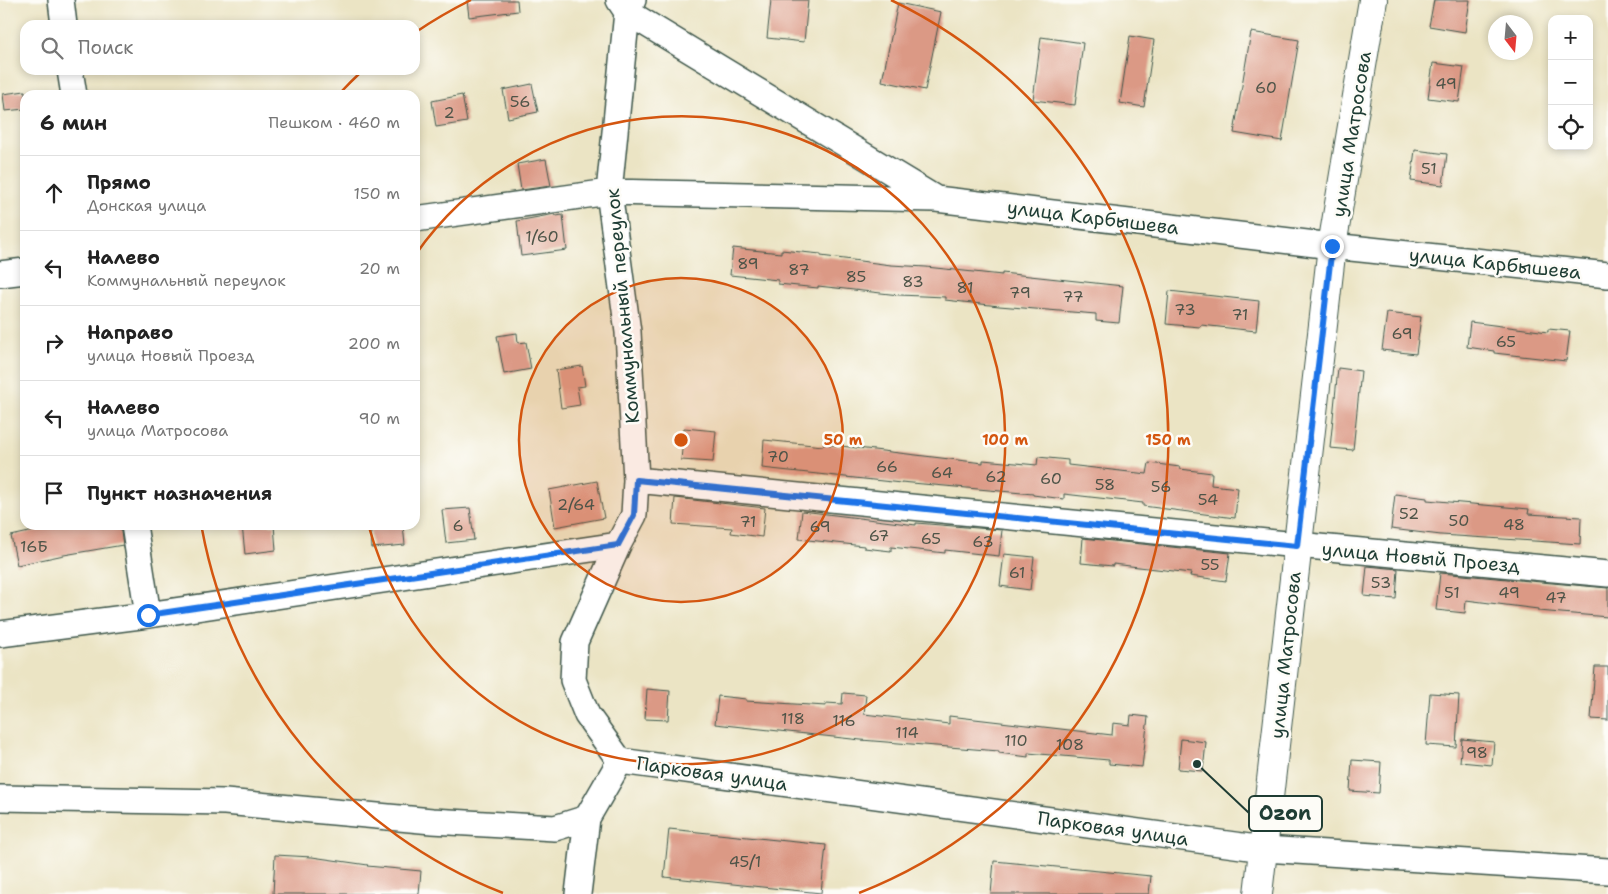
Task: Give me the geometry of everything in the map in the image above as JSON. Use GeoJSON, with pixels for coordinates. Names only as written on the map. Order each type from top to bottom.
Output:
{"type":"FeatureCollection","features":[{"type":"Feature","properties":{"kind":"street"},"geometry":{"type":"LineString","coordinates":[[61,0],[63,20]]}},
{"type":"Feature","properties":{"kind":"street","name":"улица Матросова"},"geometry":{"type":"LineString","coordinates":[[1258,894],[1332,246],[1373,0]]}},
{"type":"Feature","properties":{"kind":"street","name":"улица Карбышева"},"geometry":{"type":"LineString","coordinates":[[626,4],[936,199],[1332,246],[1608,275]]}},
{"type":"Feature","properties":{"kind":"street","name":"Коммунальный переулок"},"geometry":{"type":"LineString","coordinates":[[620,761],[587,716],[574,680],[575,642],[618,545],[634,515],[636,480],[628,332],[608,192],[626,4]]}},
{"type":"Feature","properties":{"kind":"street"},"geometry":{"type":"LineString","coordinates":[[71,75],[73,90]]}},
{"type":"Feature","properties":{"kind":"street"},"geometry":{"type":"LineString","coordinates":[[420,218],[608,192],[936,199]]}},
{"type":"Feature","properties":{"kind":"street"},"geometry":{"type":"LineString","coordinates":[[0,274],[20,272]]}},
{"type":"Feature","properties":{"kind":"street","name":"улица Новый Проезд"},"geometry":{"type":"LineString","coordinates":[[636,480],[1297,546],[1608,574]]}},
{"type":"Feature","properties":{"kind":"street"},"geometry":{"type":"LineString","coordinates":[[135,530],[148,615]]}},
{"type":"Feature","properties":{"kind":"street"},"geometry":{"type":"LineString","coordinates":[[0,634],[148,615],[618,545]]}},
{"type":"Feature","properties":{"kind":"street"},"geometry":{"type":"LineString","coordinates":[[578,894],[587,818],[620,761]]}},
{"type":"Feature","properties":{"kind":"street","name":"Парковая улица"},"geometry":{"type":"LineString","coordinates":[[620,761],[1264,849],[1608,871]]}},
{"type":"Feature","properties":{"kind":"street"},"geometry":{"type":"LineString","coordinates":[[0,798],[224,802],[432,821],[555,828],[587,818]]}},
{"type":"Feature","properties":{"kind":"building"},"geometry":{"type":"Polygon","coordinates":[[[467,0],[517,0],[518,11],[469,17],[467,0]]]}},
{"type":"Feature","properties":{"kind":"building"},"geometry":{"type":"Polygon","coordinates":[[[771,0],[808,0],[804,42],[767,38],[771,0]]]}},
{"type":"Feature","properties":{"kind":"building"},"geometry":{"type":"Polygon","coordinates":[[[1434,0],[1470,0],[1465,32],[1429,26],[1434,0]]]}},
{"type":"Feature","properties":{"kind":"building"},"geometry":{"type":"Polygon","coordinates":[[[898,3],[941,12],[925,90],[882,81],[898,3]]]}},
{"type":"Feature","properties":{"kind":"building"},"geometry":{"type":"Polygon","coordinates":[[[1251,32],[1299,40],[1282,141],[1234,133],[1251,32]]]}},
{"type":"Feature","properties":{"kind":"building"},"geometry":{"type":"Polygon","coordinates":[[[1130,36],[1154,40],[1144,107],[1120,103],[1130,36]]]}},
{"type":"Feature","properties":{"kind":"building"},"geometry":{"type":"Polygon","coordinates":[[[1041,37],[1083,43],[1075,105],[1033,100],[1041,37]]]}},
{"type":"Feature","properties":{"kind":"building"},"geometry":{"type":"Polygon","coordinates":[[[1433,63],[1464,67],[1459,102],[1428,98],[1433,63]]]}},
{"type":"Feature","properties":{"kind":"building"},"geometry":{"type":"Polygon","coordinates":[[[532,84],[538,112],[508,118],[503,90],[532,84]]]}},
{"type":"Feature","properties":{"kind":"building"},"geometry":{"type":"Polygon","coordinates":[[[20,92],[20,110],[5,111],[3,94],[20,92]]]}},
{"type":"Feature","properties":{"kind":"building"},"geometry":{"type":"Polygon","coordinates":[[[462,95],[467,122],[436,127],[432,101],[462,95]]]}},
{"type":"Feature","properties":{"kind":"building"},"geometry":{"type":"Polygon","coordinates":[[[1415,150],[1447,154],[1443,185],[1411,181],[1415,150]]]}},
{"type":"Feature","properties":{"kind":"building"},"geometry":{"type":"Polygon","coordinates":[[[546,159],[551,186],[521,190],[517,164],[546,159]]]}},
{"type":"Feature","properties":{"kind":"building"},"geometry":{"type":"Polygon","coordinates":[[[555,214],[556,216],[563,215],[567,250],[521,256],[517,221],[555,214]]]}},
{"type":"Feature","properties":{"kind":"building"},"geometry":{"type":"Polygon","coordinates":[[[733,248],[781,253],[781,250],[891,265],[1002,275],[1002,273],[1123,286],[1119,323],[1096,321],[1096,314],[945,300],[945,297],[899,295],[818,286],[818,288],[778,284],[778,280],[730,275],[733,248]]]}},
{"type":"Feature","properties":{"kind":"building"},"geometry":{"type":"Polygon","coordinates":[[[1169,291],[1259,301],[1256,331],[1201,325],[1200,327],[1166,324],[1169,291]]]}},
{"type":"Feature","properties":{"kind":"building"},"geometry":{"type":"Polygon","coordinates":[[[1387,313],[1421,317],[1416,354],[1382,350],[1387,313]]]}},
{"type":"Feature","properties":{"kind":"building"},"geometry":{"type":"Polygon","coordinates":[[[1470,322],[1548,332],[1548,329],[1570,331],[1566,361],[1494,353],[1494,351],[1467,347],[1470,322]]]}},
{"type":"Feature","properties":{"kind":"building"},"geometry":{"type":"Polygon","coordinates":[[[517,333],[518,343],[526,342],[531,369],[504,374],[497,336],[517,333]]]}},
{"type":"Feature","properties":{"kind":"building"},"geometry":{"type":"Polygon","coordinates":[[[582,366],[585,386],[577,387],[580,405],[561,408],[556,370],[582,366]]]}},
{"type":"Feature","properties":{"kind":"building"},"geometry":{"type":"Polygon","coordinates":[[[1338,368],[1361,371],[1353,450],[1330,448],[1338,368]]]}},
{"type":"Feature","properties":{"kind":"building"},"geometry":{"type":"Polygon","coordinates":[[[684,428],[716,431],[713,462],[681,460],[684,428]]]}},
{"type":"Feature","properties":{"kind":"building"},"geometry":{"type":"Polygon","coordinates":[[[764,440],[823,446],[824,444],[983,463],[983,460],[1037,465],[1038,457],[1068,460],[1068,465],[1147,474],[1149,463],[1180,467],[1180,469],[1212,473],[1211,485],[1238,488],[1235,518],[1143,506],[1143,503],[1064,494],[1064,499],[1033,494],[901,483],[762,468],[764,440]]]}},
{"type":"Feature","properties":{"kind":"building"},"geometry":{"type":"Polygon","coordinates":[[[597,481],[604,518],[555,527],[549,490],[597,481]]]}},
{"type":"Feature","properties":{"kind":"building"},"geometry":{"type":"Polygon","coordinates":[[[1395,494],[1427,498],[1427,500],[1529,509],[1528,514],[1581,517],[1580,544],[1441,535],[1391,529],[1395,494]]]}},
{"type":"Feature","properties":{"kind":"building"},"geometry":{"type":"Polygon","coordinates":[[[675,498],[765,508],[762,537],[731,533],[732,528],[673,524],[675,498]]]}},
{"type":"Feature","properties":{"kind":"building"},"geometry":{"type":"Polygon","coordinates":[[[470,508],[474,540],[446,543],[442,510],[470,508]]]}},
{"type":"Feature","properties":{"kind":"building"},"geometry":{"type":"Polygon","coordinates":[[[802,511],[916,525],[916,523],[1002,530],[999,556],[891,547],[891,551],[799,539],[802,511]]]}},
{"type":"Feature","properties":{"kind":"building"},"geometry":{"type":"Polygon","coordinates":[[[38,530],[121,530],[123,545],[17,565],[11,536],[38,530]]]}},
{"type":"Feature","properties":{"kind":"building"},"geometry":{"type":"Polygon","coordinates":[[[243,530],[274,530],[276,550],[245,554],[243,530]]]}},
{"type":"Feature","properties":{"kind":"building"},"geometry":{"type":"Polygon","coordinates":[[[370,530],[404,530],[405,545],[372,548],[370,530]]]}},
{"type":"Feature","properties":{"kind":"building"},"geometry":{"type":"Polygon","coordinates":[[[1083,538],[1230,553],[1226,581],[1190,576],[1191,573],[1113,564],[1113,566],[1081,563],[1083,538]]]}},
{"type":"Feature","properties":{"kind":"building"},"geometry":{"type":"Polygon","coordinates":[[[1004,554],[1034,557],[1030,590],[1000,586],[1004,554]]]}},
{"type":"Feature","properties":{"kind":"building"},"geometry":{"type":"Polygon","coordinates":[[[1367,566],[1398,569],[1396,599],[1364,596],[1367,566]]]}},
{"type":"Feature","properties":{"kind":"building"},"geometry":{"type":"Polygon","coordinates":[[[1440,573],[1608,588],[1608,617],[1538,611],[1538,609],[1466,600],[1465,613],[1436,610],[1440,573]]]}},
{"type":"Feature","properties":{"kind":"building"},"geometry":{"type":"Polygon","coordinates":[[[1595,667],[1608,667],[1608,720],[1591,719],[1595,667]]]}},
{"type":"Feature","properties":{"kind":"building"},"geometry":{"type":"Polygon","coordinates":[[[647,689],[670,691],[668,720],[645,719],[647,689]]]}},
{"type":"Feature","properties":{"kind":"building"},"geometry":{"type":"Polygon","coordinates":[[[843,693],[866,695],[864,714],[949,724],[949,716],[1112,735],[1113,723],[1130,725],[1131,715],[1148,717],[1142,767],[1109,764],[1109,760],[1028,753],[1028,757],[999,753],[999,751],[861,740],[715,724],[718,696],[746,699],[746,701],[826,706],[826,703],[842,704],[843,693]]]}},
{"type":"Feature","properties":{"kind":"building"},"geometry":{"type":"Polygon","coordinates":[[[1430,693],[1459,695],[1456,747],[1426,745],[1430,693]]]}},
{"type":"Feature","properties":{"kind":"building"},"geometry":{"type":"Polygon","coordinates":[[[1181,739],[1206,742],[1203,771],[1178,769],[1181,739]]]}},
{"type":"Feature","properties":{"kind":"building"},"geometry":{"type":"Polygon","coordinates":[[[1462,739],[1494,742],[1492,765],[1460,762],[1462,739]]]}},
{"type":"Feature","properties":{"kind":"building"},"geometry":{"type":"Polygon","coordinates":[[[1352,760],[1381,762],[1379,793],[1350,791],[1352,760]]]}},
{"type":"Feature","properties":{"kind":"building"},"geometry":{"type":"Polygon","coordinates":[[[669,829],[826,845],[821,893],[664,877],[669,829]]]}},
{"type":"Feature","properties":{"kind":"building"},"geometry":{"type":"Polygon","coordinates":[[[275,855],[312,857],[367,866],[421,871],[419,894],[273,894],[275,855]]]}},
{"type":"Feature","properties":{"kind":"building"},"geometry":{"type":"Polygon","coordinates":[[[994,861],[1151,876],[1149,894],[991,894],[994,861]]]}},
{"type":"Feature","properties":{"kind":"place","name":"Ozon"},"geometry":{"type":"Point","coordinates":[1197,764]}},
{"type":"Feature","properties":{"kind":"route"},"geometry":{"type":"LineString","coordinates":[[148,615],[618,545],[634,515],[636,480],[1297,546],[1332,246]]}}]}
